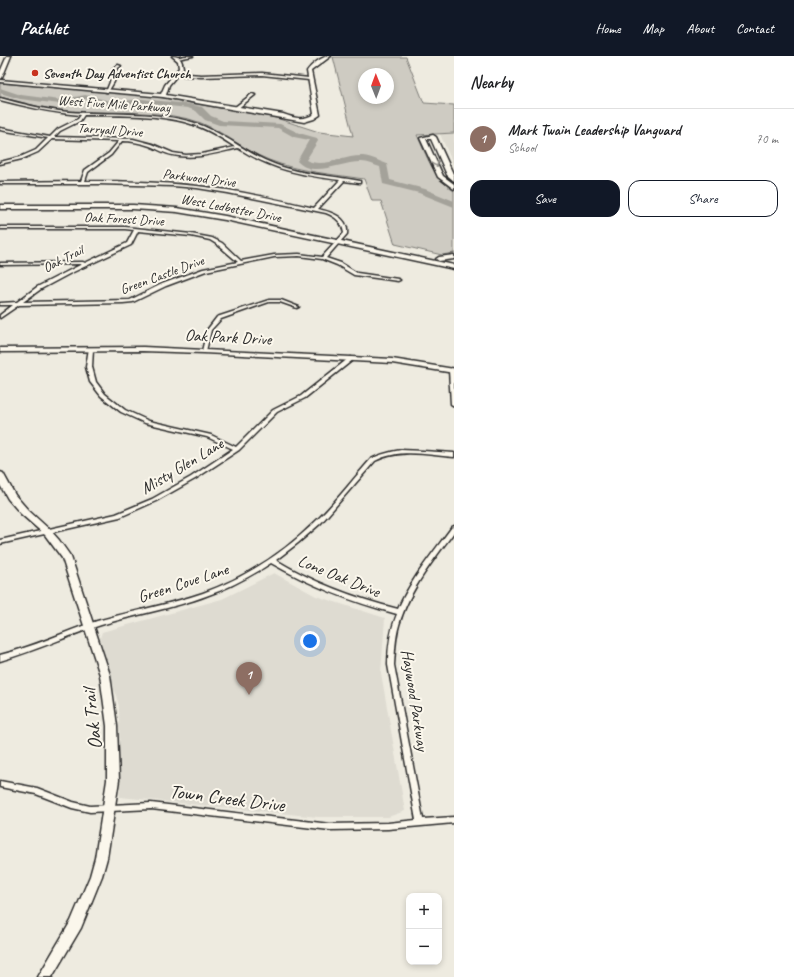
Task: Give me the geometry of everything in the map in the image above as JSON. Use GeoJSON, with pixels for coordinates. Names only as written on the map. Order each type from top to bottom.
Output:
{"type":"FeatureCollection","features":[{"type":"Feature","properties":{"kind":"main road","name":"West Ledbetter Drive"},"geometry":{"type":"LineString","coordinates":[[0,203],[90,204],[193,212],[454,262]]}},
{"type":"Feature","properties":{"kind":"main road","name":"West Ledbetter Drive"},"geometry":{"type":"LineString","coordinates":[[0,207],[90,204]]}},
{"type":"Feature","properties":{"kind":"main road","name":"West Ledbetter Drive"},"geometry":{"type":"LineString","coordinates":[[340,240],[454,267]]}},
{"type":"Feature","properties":{"kind":"street"},"geometry":{"type":"LineString","coordinates":[[9,56],[0,80],[163,96],[283,116],[302,122],[317,115],[309,79],[309,71],[312,66],[329,56]]}},
{"type":"Feature","properties":{"kind":"street"},"geometry":{"type":"LineString","coordinates":[[175,57],[191,56]]}},
{"type":"Feature","properties":{"kind":"street"},"geometry":{"type":"LineString","coordinates":[[163,96],[167,85],[182,66],[175,57]]}},
{"type":"Feature","properties":{"kind":"street"},"geometry":{"type":"LineString","coordinates":[[107,91],[112,82],[115,69],[119,66]]}},
{"type":"Feature","properties":{"kind":"street"},"geometry":{"type":"LineString","coordinates":[[176,74],[201,76],[262,74],[309,79]]}},
{"type":"Feature","properties":{"kind":"street"},"geometry":{"type":"LineString","coordinates":[[236,108],[253,94]]}},
{"type":"Feature","properties":{"kind":"street","name":"West Five Mile Parkway"},"geometry":{"type":"LineString","coordinates":[[0,99],[39,109],[83,114],[141,114],[180,120],[212,130],[256,158],[277,167],[359,182]]}},
{"type":"Feature","properties":{"kind":"street"},"geometry":{"type":"LineString","coordinates":[[0,163],[21,158],[37,151],[59,130],[79,120],[83,114]]}},
{"type":"Feature","properties":{"kind":"street","name":"Tarryall Drive"},"geometry":{"type":"LineString","coordinates":[[0,129],[52,138],[122,139],[144,142],[172,154],[186,156],[202,155],[239,147]]}},
{"type":"Feature","properties":{"kind":"street"},"geometry":{"type":"LineString","coordinates":[[454,179],[450,175],[433,137],[423,138],[441,177],[454,187]]}},
{"type":"Feature","properties":{"kind":"street"},"geometry":{"type":"LineString","coordinates":[[82,183],[86,172],[110,154],[122,139]]}},
{"type":"Feature","properties":{"kind":"street"},"geometry":{"type":"LineString","coordinates":[[315,209],[343,180]]}},
{"type":"Feature","properties":{"kind":"street","name":"Parkwood Drive"},"geometry":{"type":"LineString","coordinates":[[0,183],[135,183],[198,188],[330,213],[341,220],[346,228],[346,233],[340,240]]}},
{"type":"Feature","properties":{"kind":"street","name":"Oak Forest Drive"},"geometry":{"type":"LineString","coordinates":[[0,228],[137,229],[191,234],[211,239],[225,247],[239,261]]}},
{"type":"Feature","properties":{"kind":"street","name":"Oak Trail"},"geometry":{"type":"LineString","coordinates":[[0,317],[39,288],[85,263],[129,244],[137,229]]}},
{"type":"Feature","properties":{"kind":"street"},"geometry":{"type":"LineString","coordinates":[[322,258],[340,240]]}},
{"type":"Feature","properties":{"kind":"street","name":"Green Castle Drive"},"geometry":{"type":"LineString","coordinates":[[0,304],[123,302],[138,298],[180,278],[205,270],[239,261],[286,255],[322,258],[339,264],[356,274],[398,280]]}},
{"type":"Feature","properties":{"kind":"street"},"geometry":{"type":"LineString","coordinates":[[439,259],[454,257]]}},
{"type":"Feature","properties":{"kind":"street"},"geometry":{"type":"LineString","coordinates":[[0,264],[85,263]]}},
{"type":"Feature","properties":{"kind":"street"},"geometry":{"type":"LineString","coordinates":[[204,351],[209,330],[219,318],[269,301],[281,301],[297,307]]}},
{"type":"Feature","properties":{"kind":"street"},"geometry":{"type":"LineString","coordinates":[[91,349],[89,367],[93,382],[103,395],[123,411],[147,422],[209,436],[237,449]]}},
{"type":"Feature","properties":{"kind":"street","name":"Oak Park Drive"},"geometry":{"type":"LineString","coordinates":[[0,350],[91,349],[204,351],[408,362],[453,370]]}},
{"type":"Feature","properties":{"kind":"street","name":"Misty Glen Lane"},"geometry":{"type":"LineString","coordinates":[[0,542],[99,521],[137,508],[193,478],[237,449],[275,411],[303,397],[351,359]]}},
{"type":"Feature","properties":{"kind":"street"},"geometry":{"type":"LineString","coordinates":[[453,370],[454,404]]}},
{"type":"Feature","properties":{"kind":"street","name":"Green Cove Lane"},"geometry":{"type":"LineString","coordinates":[[0,658],[26,651],[88,627],[191,599],[219,589],[244,577],[271,560],[320,521],[372,460],[380,455],[391,452],[454,455]]}},
{"type":"Feature","properties":{"kind":"street","name":"Oak Trail"},"geometry":{"type":"LineString","coordinates":[[0,475],[5,488],[13,501],[55,541],[66,558],[105,675],[109,697],[114,753],[113,780],[101,858],[88,899],[76,924],[45,977]]}},
{"type":"Feature","properties":{"kind":"street","name":"Haywood Parkway"},"geometry":{"type":"LineString","coordinates":[[420,822],[391,665],[390,646],[399,612],[412,587],[454,528]]}},
{"type":"Feature","properties":{"kind":"street","name":"Lone Oak Drive"},"geometry":{"type":"LineString","coordinates":[[271,560],[290,572],[332,592],[372,606],[399,612]]}},
{"type":"Feature","properties":{"kind":"street","name":"Town Creek Drive"},"geometry":{"type":"LineString","coordinates":[[0,784],[37,791],[82,808],[98,810],[110,807],[151,806],[330,827],[388,826],[454,820]]}},
{"type":"Feature","properties":{"kind":"shaded area"},"geometry":{"type":"Polygon","coordinates":[[[333,57],[406,57],[424,103],[454,105],[454,133],[417,135],[431,166],[441,180],[454,191],[454,253],[442,255],[395,244],[381,201],[372,201],[364,179],[316,172],[280,164],[249,150],[210,127],[189,119],[157,114],[59,110],[0,97],[0,83],[152,96],[276,118],[319,132],[353,136],[333,57]]]}},
{"type":"Feature","properties":{"kind":"shaded area"},"geometry":{"type":"Polygon","coordinates":[[[440,134],[454,134],[454,166],[440,134]]]}},
{"type":"Feature","properties":{"kind":"shaded area"},"geometry":{"type":"Polygon","coordinates":[[[274,573],[316,596],[385,618],[381,673],[405,811],[388,817],[318,817],[120,797],[119,706],[100,638],[102,632],[222,599],[274,573]]]}},
{"type":"Feature","properties":{"kind":"waterway"},"geometry":{"type":"LineString","coordinates":[[0,90],[20,97],[60,102],[85,97],[114,104],[142,101],[189,106],[199,109],[208,118],[222,123],[280,126],[297,135],[313,138],[314,141],[301,161],[309,165],[317,166],[353,160],[370,160],[384,166],[386,182],[422,191],[454,204]]}},
{"type":"Feature","properties":{"kind":"place","name":"Seventh Day Adventist Church"},"geometry":{"type":"Point","coordinates":[35,73]}},
{"type":"Feature","properties":{"kind":"place","name":"Mark Twain Leadership Vanguard"},"geometry":{"type":"Point","coordinates":[249,695]}}]}
